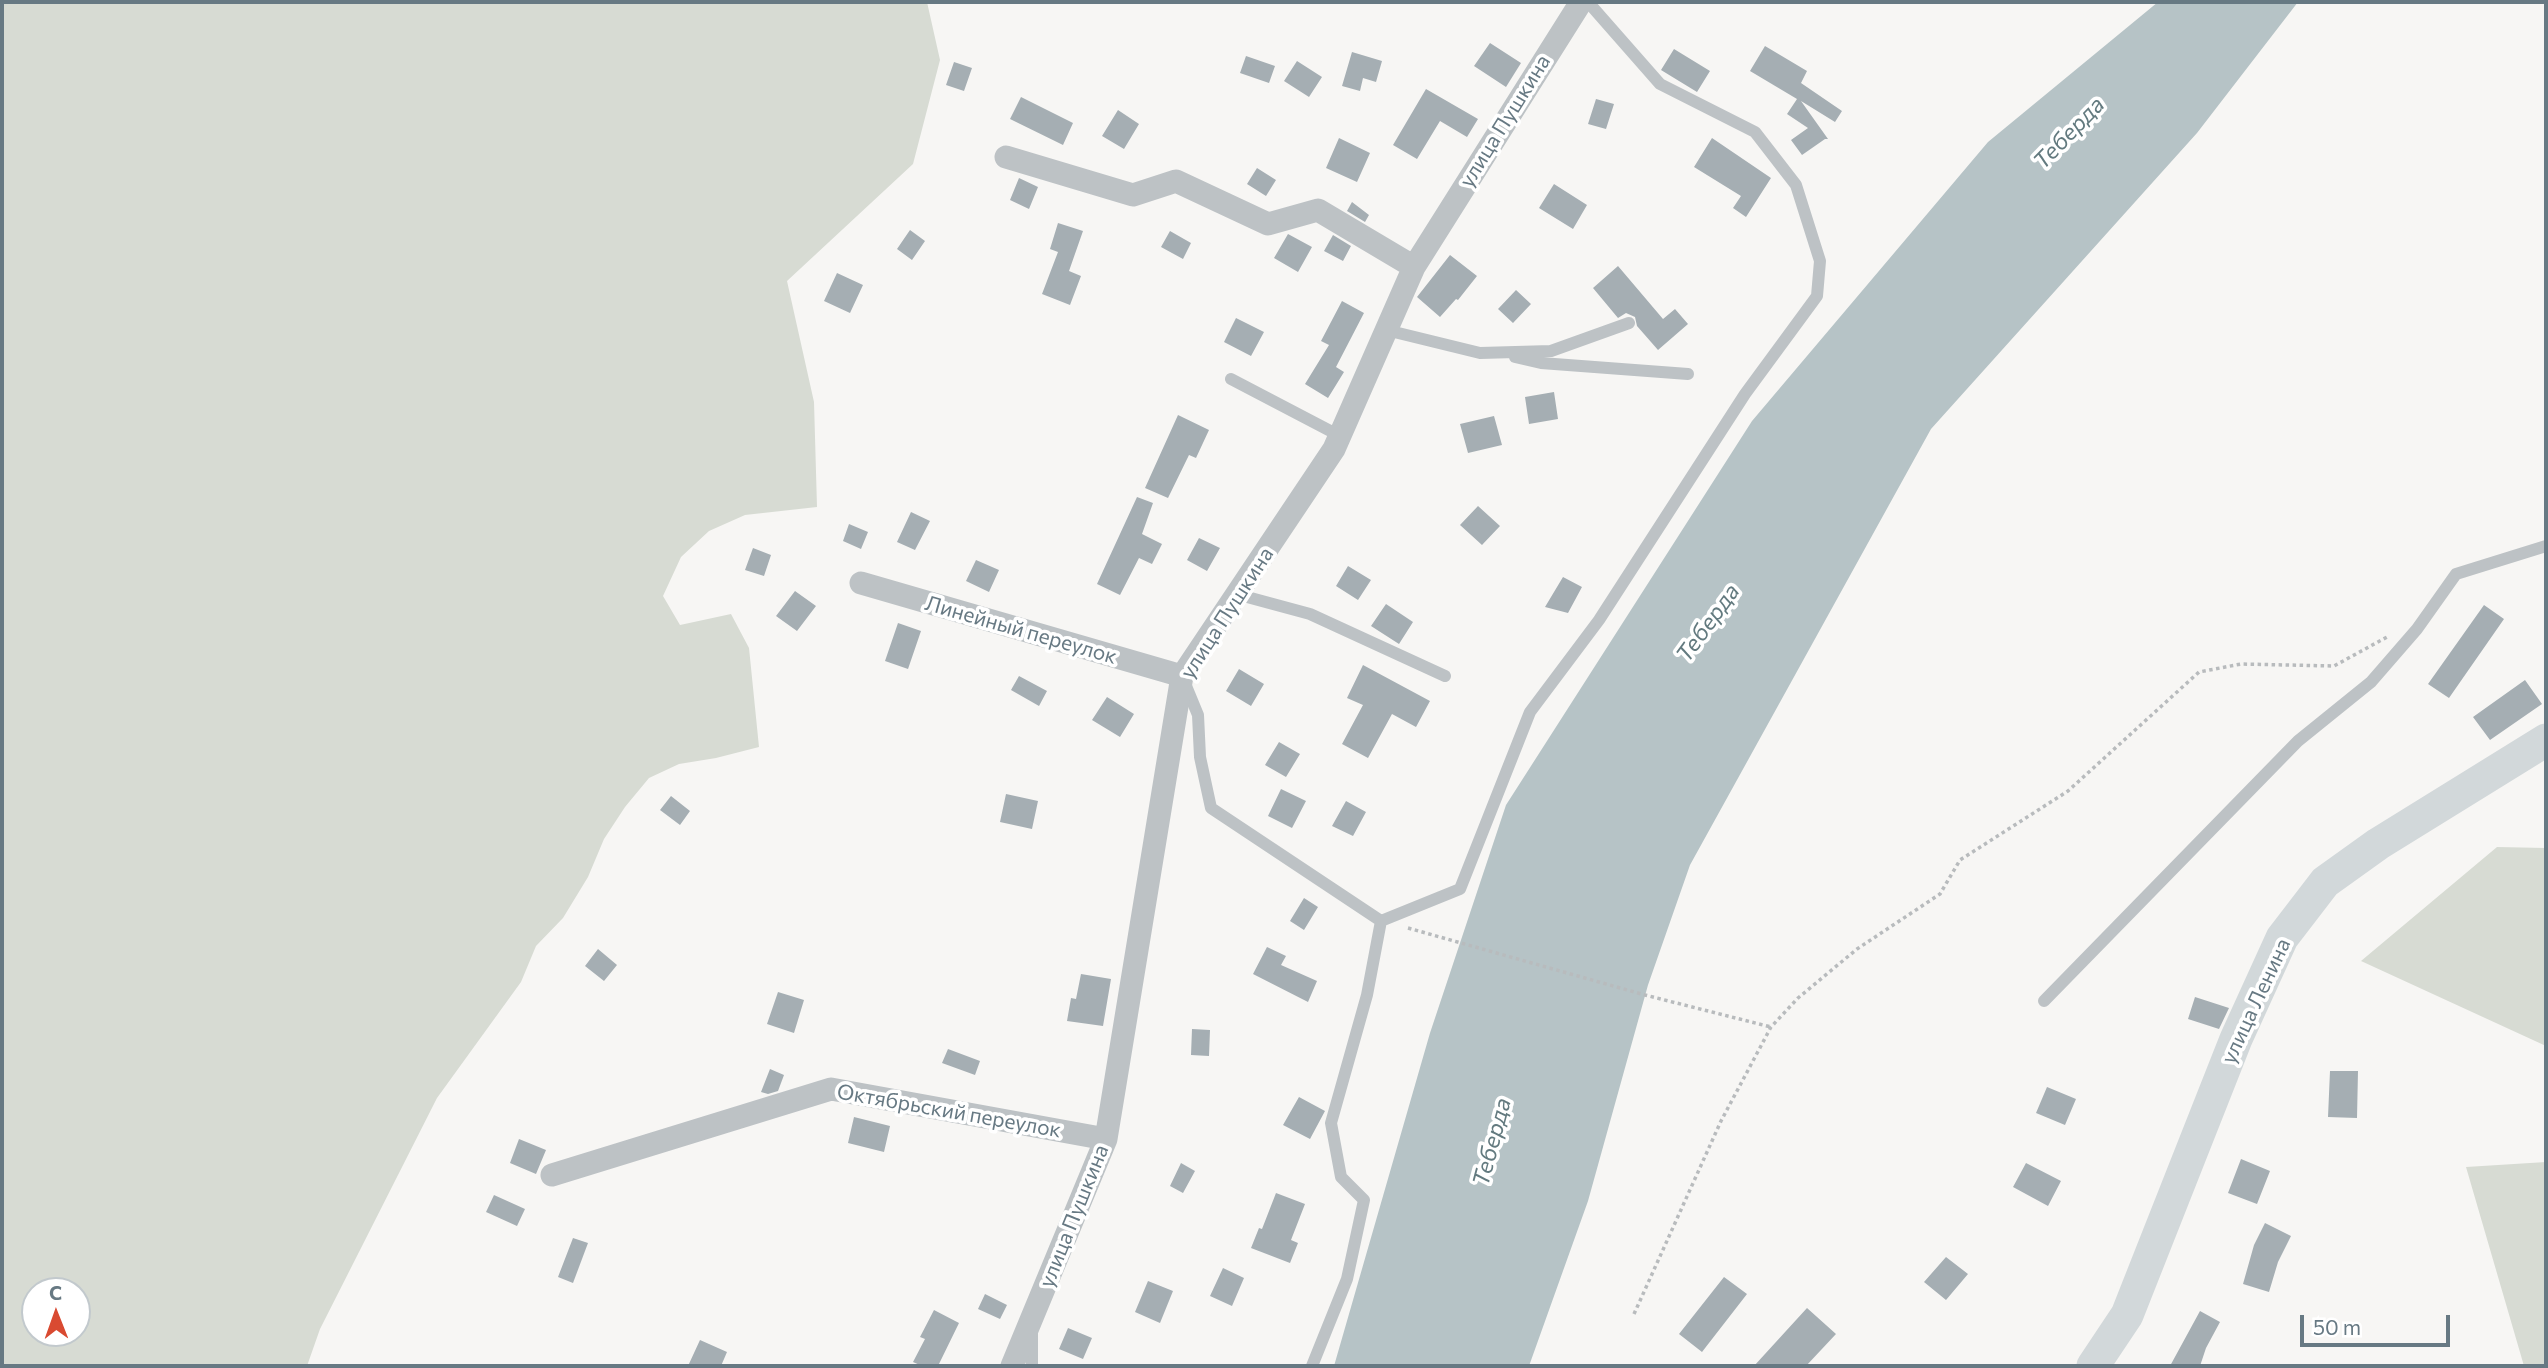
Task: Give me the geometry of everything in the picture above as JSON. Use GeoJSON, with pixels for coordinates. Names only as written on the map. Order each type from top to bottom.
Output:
{"type":"FeatureCollection","features":[{"type":"Feature","properties":{"kind":"main road","name":"улица Ленина"},"geometry":{"type":"LineString","coordinates":[[2093,1366],[2127,1315],[2236,1039],[2282,938],[2325,882],[2378,844],[2546,740]]}},
{"type":"Feature","properties":{"kind":"street","name":"улица Пушкина"},"geometry":{"type":"LineString","coordinates":[[1012,1366],[1106,1139],[1182,676],[1334,449],[1414,267],[1581,2]]}},
{"type":"Feature","properties":{"kind":"street"},"geometry":{"type":"LineString","coordinates":[[1006,157],[1133,195],[1177,181],[1268,224],[1318,210],[1414,267]]}},
{"type":"Feature","properties":{"kind":"street","name":"Линейный переулок"},"geometry":{"type":"LineString","coordinates":[[861,583],[1182,676]]}},
{"type":"Feature","properties":{"kind":"street","name":"Октябрьский переулок"},"geometry":{"type":"LineString","coordinates":[[552,1175],[831,1089],[1106,1139]]}},
{"type":"Feature","properties":{"kind":"lane"},"geometry":{"type":"LineString","coordinates":[[1381,921],[1460,889],[1530,712],[1598,620],[1745,394],[1817,296],[1820,261],[1796,185],[1755,132],[1660,84],[1588,2]]}},
{"type":"Feature","properties":{"kind":"lane"},"geometry":{"type":"LineString","coordinates":[[1386,330],[1480,354],[1550,351],[1629,323]]}},
{"type":"Feature","properties":{"kind":"lane"},"geometry":{"type":"LineString","coordinates":[[1498,353],[1541,363],[1688,374]]}},
{"type":"Feature","properties":{"kind":"lane"},"geometry":{"type":"LineString","coordinates":[[1231,379],[1340,436]]}},
{"type":"Feature","properties":{"kind":"lane"},"geometry":{"type":"LineString","coordinates":[[2044,1001],[2298,741],[2371,682],[2417,629],[2456,575],[2546,546]]}},
{"type":"Feature","properties":{"kind":"lane"},"geometry":{"type":"LineString","coordinates":[[1236,594],[1310,614],[1446,676]]}},
{"type":"Feature","properties":{"kind":"lane"},"geometry":{"type":"LineString","coordinates":[[1182,676],[1198,715],[1200,757],[1211,808],[1381,921]]}},
{"type":"Feature","properties":{"kind":"lane"},"geometry":{"type":"LineString","coordinates":[[1312,1366],[1347,1279],[1364,1200],[1341,1177],[1331,1123],[1367,995],[1381,921]]}},
{"type":"Feature","properties":{"kind":"lane"},"geometry":{"type":"LineString","coordinates":[[1032,1318],[1032,1366]]}},
{"type":"Feature","properties":{"kind":"path"},"geometry":{"type":"LineString","coordinates":[[1633,1314],[1721,1121],[1771,1027],[1798,998],[1857,949],[1940,894],[1960,860],[2068,791],[2199,672],[2241,664],[2334,666],[2392,635]]}},
{"type":"Feature","properties":{"kind":"path"},"geometry":{"type":"LineString","coordinates":[[1381,921],[1771,1027]]}},
{"type":"Feature","properties":{"kind":"shaded area"},"geometry":{"type":"Polygon","coordinates":[[[2,2],[927,2],[940,60],[913,164],[787,281],[814,402],[817,507],[745,515],[709,531],[681,557],[663,596],[680,625],[731,614],[749,648],[759,747],[679,764],[649,778],[625,807],[604,839],[588,877],[563,918],[536,946],[521,982],[437,1098],[320,1329],[307,1366],[2,1366],[2,2]]]}},
{"type":"Feature","properties":{"kind":"shaded area"},"geometry":{"type":"Polygon","coordinates":[[[2497,847],[2546,848],[2546,1046],[2361,961],[2497,847]]]}},
{"type":"Feature","properties":{"kind":"shaded area"},"geometry":{"type":"Polygon","coordinates":[[[2546,1162],[2546,1366],[2524,1366],[2466,1167],[2546,1162]]]}},
{"type":"Feature","properties":{"kind":"water","name":"Теберда"},"geometry":{"type":"Polygon","coordinates":[[[2158,2],[2298,2],[2197,133],[1931,429],[1690,865],[1648,985],[1588,1201],[1529,1366],[1334,1366],[1430,1033],[1506,805],[1752,421],[1988,142],[2158,2]]]}},
{"type":"Feature","properties":{"kind":"building"},"geometry":{"type":"Polygon","coordinates":[[[1490,43],[1521,63],[1506,87],[1474,66],[1490,43]]]}},
{"type":"Feature","properties":{"kind":"building"},"geometry":{"type":"Polygon","coordinates":[[[1765,46],[1807,71],[1801,83],[1842,111],[1835,122],[1801,101],[1828,139],[1802,155],[1791,140],[1808,128],[1787,114],[1797,99],[1750,71],[1765,46]]]}},
{"type":"Feature","properties":{"kind":"building"},"geometry":{"type":"Polygon","coordinates":[[[1674,49],[1710,71],[1697,92],[1661,70],[1674,49]]]}},
{"type":"Feature","properties":{"kind":"building"},"geometry":{"type":"Polygon","coordinates":[[[1352,52],[1382,61],[1376,82],[1363,78],[1360,91],[1342,86],[1352,52]]]}},
{"type":"Feature","properties":{"kind":"building"},"geometry":{"type":"Polygon","coordinates":[[[1246,56],[1275,66],[1269,83],[1240,73],[1246,56]]]}},
{"type":"Feature","properties":{"kind":"building"},"geometry":{"type":"Polygon","coordinates":[[[1297,61],[1322,77],[1309,97],[1284,81],[1297,61]]]}},
{"type":"Feature","properties":{"kind":"building"},"geometry":{"type":"Polygon","coordinates":[[[954,62],[972,68],[964,91],[946,85],[954,62]]]}},
{"type":"Feature","properties":{"kind":"building"},"geometry":{"type":"Polygon","coordinates":[[[1426,89],[1478,119],[1467,137],[1440,121],[1417,159],[1393,145],[1426,89]]]}},
{"type":"Feature","properties":{"kind":"building"},"geometry":{"type":"Polygon","coordinates":[[[1021,97],[1073,123],[1063,145],[1010,119],[1021,97]]]}},
{"type":"Feature","properties":{"kind":"building"},"geometry":{"type":"Polygon","coordinates":[[[1596,99],[1614,104],[1606,129],[1588,124],[1596,99]]]}},
{"type":"Feature","properties":{"kind":"building"},"geometry":{"type":"Polygon","coordinates":[[[1118,110],[1139,124],[1124,149],[1102,136],[1118,110]]]}},
{"type":"Feature","properties":{"kind":"building"},"geometry":{"type":"Polygon","coordinates":[[[1339,138],[1370,153],[1357,182],[1326,168],[1339,138]]]}},
{"type":"Feature","properties":{"kind":"building"},"geometry":{"type":"Polygon","coordinates":[[[1712,138],[1771,178],[1746,217],[1733,208],[1741,196],[1694,167],[1712,138]]]}},
{"type":"Feature","properties":{"kind":"building"},"geometry":{"type":"Polygon","coordinates":[[[1257,168],[1276,180],[1266,196],[1247,184],[1257,168]]]}},
{"type":"Feature","properties":{"kind":"building"},"geometry":{"type":"Polygon","coordinates":[[[1019,178],[1038,187],[1029,209],[1010,200],[1019,178]]]}},
{"type":"Feature","properties":{"kind":"building"},"geometry":{"type":"Polygon","coordinates":[[[1554,184],[1587,205],[1573,229],[1539,208],[1554,184]]]}},
{"type":"Feature","properties":{"kind":"building"},"geometry":{"type":"Polygon","coordinates":[[[1352,202],[1369,215],[1365,222],[1347,211],[1352,202]]]}},
{"type":"Feature","properties":{"kind":"building"},"geometry":{"type":"Polygon","coordinates":[[[1058,223],[1083,231],[1069,271],[1081,276],[1070,305],[1042,294],[1058,252],[1050,249],[1058,223]]]}},
{"type":"Feature","properties":{"kind":"building"},"geometry":{"type":"Polygon","coordinates":[[[910,230],[925,241],[912,260],[897,249],[910,230]]]}},
{"type":"Feature","properties":{"kind":"building"},"geometry":{"type":"Polygon","coordinates":[[[1170,231],[1191,243],[1183,259],[1161,247],[1170,231]]]}},
{"type":"Feature","properties":{"kind":"building"},"geometry":{"type":"Polygon","coordinates":[[[1288,234],[1312,247],[1298,272],[1274,258],[1288,234]]]}},
{"type":"Feature","properties":{"kind":"building"},"geometry":{"type":"Polygon","coordinates":[[[1333,235],[1351,246],[1343,261],[1324,251],[1333,235]]]}},
{"type":"Feature","properties":{"kind":"building"},"geometry":{"type":"Polygon","coordinates":[[[1450,255],[1477,276],[1440,317],[1417,297],[1450,255]]]}},
{"type":"Feature","properties":{"kind":"building"},"geometry":{"type":"Polygon","coordinates":[[[1618,266],[1663,319],[1675,309],[1688,324],[1658,350],[1637,326],[1635,317],[1626,313],[1618,318],[1593,288],[1618,266]]]}},
{"type":"Feature","properties":{"kind":"building"},"geometry":{"type":"Polygon","coordinates":[[[837,273],[863,285],[850,313],[824,301],[837,273]]]}},
{"type":"Feature","properties":{"kind":"building"},"geometry":{"type":"Polygon","coordinates":[[[1516,290],[1531,304],[1513,323],[1498,309],[1516,290]]]}},
{"type":"Feature","properties":{"kind":"building"},"geometry":{"type":"Polygon","coordinates":[[[1342,301],[1364,313],[1336,367],[1344,372],[1328,398],[1305,384],[1329,345],[1321,341],[1342,301]]]}},
{"type":"Feature","properties":{"kind":"building"},"geometry":{"type":"Polygon","coordinates":[[[1236,318],[1264,332],[1251,356],[1224,342],[1236,318]]]}},
{"type":"Feature","properties":{"kind":"building"},"geometry":{"type":"Polygon","coordinates":[[[1554,392],[1558,419],[1529,424],[1525,397],[1554,392]]]}},
{"type":"Feature","properties":{"kind":"building"},"geometry":{"type":"Polygon","coordinates":[[[1178,415],[1209,430],[1196,458],[1189,455],[1168,498],[1145,488],[1178,415]]]}},
{"type":"Feature","properties":{"kind":"building"},"geometry":{"type":"Polygon","coordinates":[[[1494,416],[1502,445],[1468,453],[1460,424],[1494,416]]]}},
{"type":"Feature","properties":{"kind":"building"},"geometry":{"type":"Polygon","coordinates":[[[1137,497],[1153,503],[1142,534],[1162,544],[1152,564],[1139,558],[1120,595],[1097,584],[1137,497]]]}},
{"type":"Feature","properties":{"kind":"building"},"geometry":{"type":"Polygon","coordinates":[[[1478,506],[1500,526],[1482,545],[1460,525],[1478,506]]]}},
{"type":"Feature","properties":{"kind":"building"},"geometry":{"type":"Polygon","coordinates":[[[911,512],[930,521],[915,550],[897,542],[911,512]]]}},
{"type":"Feature","properties":{"kind":"building"},"geometry":{"type":"Polygon","coordinates":[[[849,524],[868,532],[861,549],[843,541],[849,524]]]}},
{"type":"Feature","properties":{"kind":"building"},"geometry":{"type":"Polygon","coordinates":[[[1199,538],[1220,548],[1207,571],[1187,560],[1199,538]]]}},
{"type":"Feature","properties":{"kind":"building"},"geometry":{"type":"Polygon","coordinates":[[[753,548],[771,555],[764,576],[745,570],[753,548]]]}},
{"type":"Feature","properties":{"kind":"building"},"geometry":{"type":"Polygon","coordinates":[[[976,560],[999,570],[989,592],[966,581],[976,560]]]}},
{"type":"Feature","properties":{"kind":"building"},"geometry":{"type":"Polygon","coordinates":[[[1348,566],[1371,580],[1358,600],[1336,586],[1348,566]]]}},
{"type":"Feature","properties":{"kind":"building"},"geometry":{"type":"Polygon","coordinates":[[[1563,577],[1582,587],[1568,613],[1545,607],[1563,577]]]}},
{"type":"Feature","properties":{"kind":"building"},"geometry":{"type":"Polygon","coordinates":[[[795,591],[816,606],[797,631],[776,616],[795,591]]]}},
{"type":"Feature","properties":{"kind":"building"},"geometry":{"type":"Polygon","coordinates":[[[1386,604],[1413,622],[1399,644],[1371,626],[1386,604]]]}},
{"type":"Feature","properties":{"kind":"building"},"geometry":{"type":"Polygon","coordinates":[[[2484,605],[2504,619],[2449,698],[2428,684],[2484,605]]]}},
{"type":"Feature","properties":{"kind":"building"},"geometry":{"type":"Polygon","coordinates":[[[898,623],[921,631],[908,669],[885,661],[898,623]]]}},
{"type":"Feature","properties":{"kind":"building"},"geometry":{"type":"Polygon","coordinates":[[[1363,665],[1430,701],[1416,727],[1392,714],[1368,758],[1342,744],[1363,705],[1347,698],[1363,665]]]}},
{"type":"Feature","properties":{"kind":"building"},"geometry":{"type":"Polygon","coordinates":[[[1239,669],[1264,684],[1251,706],[1226,691],[1239,669]]]}},
{"type":"Feature","properties":{"kind":"building"},"geometry":{"type":"Polygon","coordinates":[[[1019,676],[1047,691],[1039,706],[1011,690],[1019,676]]]}},
{"type":"Feature","properties":{"kind":"building"},"geometry":{"type":"Polygon","coordinates":[[[2525,680],[2542,704],[2490,740],[2473,717],[2525,680]]]}},
{"type":"Feature","properties":{"kind":"building"},"geometry":{"type":"Polygon","coordinates":[[[1107,697],[1134,714],[1120,737],[1092,720],[1107,697]]]}},
{"type":"Feature","properties":{"kind":"building"},"geometry":{"type":"Polygon","coordinates":[[[1279,742],[1300,754],[1286,777],[1265,765],[1279,742]]]}},
{"type":"Feature","properties":{"kind":"building"},"geometry":{"type":"Polygon","coordinates":[[[1281,789],[1306,801],[1292,828],[1268,816],[1281,789]]]}},
{"type":"Feature","properties":{"kind":"building"},"geometry":{"type":"Polygon","coordinates":[[[1006,794],[1038,801],[1032,829],[1000,822],[1006,794]]]}},
{"type":"Feature","properties":{"kind":"building"},"geometry":{"type":"Polygon","coordinates":[[[671,796],[690,811],[680,825],[660,810],[671,796]]]}},
{"type":"Feature","properties":{"kind":"building"},"geometry":{"type":"Polygon","coordinates":[[[1346,801],[1366,812],[1353,836],[1332,826],[1346,801]]]}},
{"type":"Feature","properties":{"kind":"building"},"geometry":{"type":"Polygon","coordinates":[[[1304,898],[1318,907],[1304,930],[1290,921],[1304,898]]]}},
{"type":"Feature","properties":{"kind":"building"},"geometry":{"type":"Polygon","coordinates":[[[1267,947],[1286,956],[1281,965],[1317,981],[1308,1002],[1253,974],[1267,947]]]}},
{"type":"Feature","properties":{"kind":"building"},"geometry":{"type":"Polygon","coordinates":[[[598,949],[617,965],[604,981],[585,966],[598,949]]]}},
{"type":"Feature","properties":{"kind":"building"},"geometry":{"type":"Polygon","coordinates":[[[1081,974],[1111,979],[1103,1026],[1067,1021],[1071,998],[1076,999],[1081,974]]]}},
{"type":"Feature","properties":{"kind":"building"},"geometry":{"type":"Polygon","coordinates":[[[778,992],[804,1000],[794,1033],[767,1024],[778,992]]]}},
{"type":"Feature","properties":{"kind":"building"},"geometry":{"type":"Polygon","coordinates":[[[2195,997],[2229,1008],[2219,1029],[2188,1019],[2195,997]]]}},
{"type":"Feature","properties":{"kind":"building"},"geometry":{"type":"Polygon","coordinates":[[[1192,1029],[1210,1030],[1209,1056],[1191,1055],[1192,1029]]]}},
{"type":"Feature","properties":{"kind":"building"},"geometry":{"type":"Polygon","coordinates":[[[948,1049],[980,1061],[975,1075],[942,1063],[948,1049]]]}},
{"type":"Feature","properties":{"kind":"building"},"geometry":{"type":"Polygon","coordinates":[[[770,1069],[784,1075],[778,1091],[768,1094],[761,1092],[770,1069]]]}},
{"type":"Feature","properties":{"kind":"building"},"geometry":{"type":"Polygon","coordinates":[[[2330,1071],[2358,1071],[2357,1118],[2328,1117],[2330,1071]]]}},
{"type":"Feature","properties":{"kind":"building"},"geometry":{"type":"Polygon","coordinates":[[[2047,1087],[2076,1099],[2065,1125],[2036,1113],[2047,1087]]]}},
{"type":"Feature","properties":{"kind":"building"},"geometry":{"type":"Polygon","coordinates":[[[1299,1097],[1325,1111],[1310,1139],[1283,1125],[1299,1097]]]}},
{"type":"Feature","properties":{"kind":"building"},"geometry":{"type":"Polygon","coordinates":[[[854,1117],[890,1126],[884,1152],[848,1143],[854,1117]]]}},
{"type":"Feature","properties":{"kind":"building"},"geometry":{"type":"Polygon","coordinates":[[[519,1139],[546,1150],[536,1174],[510,1163],[519,1139]]]}},
{"type":"Feature","properties":{"kind":"building"},"geometry":{"type":"Polygon","coordinates":[[[2241,1159],[2270,1171],[2257,1204],[2228,1193],[2241,1159]]]}},
{"type":"Feature","properties":{"kind":"building"},"geometry":{"type":"Polygon","coordinates":[[[1181,1163],[1195,1171],[1183,1193],[1170,1186],[1181,1163]]]}},
{"type":"Feature","properties":{"kind":"building"},"geometry":{"type":"Polygon","coordinates":[[[2026,1163],[2061,1181],[2048,1206],[2013,1187],[2026,1163]]]}},
{"type":"Feature","properties":{"kind":"building"},"geometry":{"type":"Polygon","coordinates":[[[1276,1193],[1305,1204],[1291,1240],[1298,1243],[1290,1263],[1251,1248],[1259,1228],[1262,1229],[1276,1193]]]}},
{"type":"Feature","properties":{"kind":"building"},"geometry":{"type":"Polygon","coordinates":[[[494,1195],[525,1209],[517,1226],[486,1212],[494,1195]]]}},
{"type":"Feature","properties":{"kind":"building"},"geometry":{"type":"Polygon","coordinates":[[[2265,1223],[2291,1236],[2278,1262],[2269,1292],[2243,1284],[2254,1245],[2265,1223]]]}},
{"type":"Feature","properties":{"kind":"building"},"geometry":{"type":"Polygon","coordinates":[[[573,1238],[588,1243],[573,1283],[558,1277],[573,1238]]]}},
{"type":"Feature","properties":{"kind":"building"},"geometry":{"type":"Polygon","coordinates":[[[1946,1257],[1968,1274],[1946,1300],[1924,1282],[1946,1257]]]}},
{"type":"Feature","properties":{"kind":"building"},"geometry":{"type":"Polygon","coordinates":[[[1223,1268],[1244,1278],[1232,1306],[1210,1296],[1223,1268]]]}},
{"type":"Feature","properties":{"kind":"building"},"geometry":{"type":"Polygon","coordinates":[[[1724,1277],[1747,1294],[1702,1352],[1679,1334],[1724,1277]]]}},
{"type":"Feature","properties":{"kind":"building"},"geometry":{"type":"Polygon","coordinates":[[[1148,1281],[1173,1291],[1160,1323],[1135,1312],[1148,1281]]]}},
{"type":"Feature","properties":{"kind":"building"},"geometry":{"type":"Polygon","coordinates":[[[985,1294],[1007,1305],[1000,1319],[978,1309],[985,1294]]]}},
{"type":"Feature","properties":{"kind":"building"},"geometry":{"type":"Polygon","coordinates":[[[1807,1308],[1836,1334],[1806,1366],[1754,1366],[1807,1308]]]}},
{"type":"Feature","properties":{"kind":"building"},"geometry":{"type":"Polygon","coordinates":[[[934,1310],[959,1323],[938,1366],[922,1366],[913,1362],[925,1339],[920,1337],[934,1310]]]}},
{"type":"Feature","properties":{"kind":"building"},"geometry":{"type":"Polygon","coordinates":[[[2200,1311],[2220,1322],[2200,1366],[2170,1366],[2200,1311]]]}},
{"type":"Feature","properties":{"kind":"building"},"geometry":{"type":"Polygon","coordinates":[[[1068,1328],[1092,1338],[1083,1359],[1059,1349],[1068,1328]]]}},
{"type":"Feature","properties":{"kind":"building"},"geometry":{"type":"Polygon","coordinates":[[[700,1340],[727,1352],[721,1366],[688,1366],[700,1340]]]}}]}
